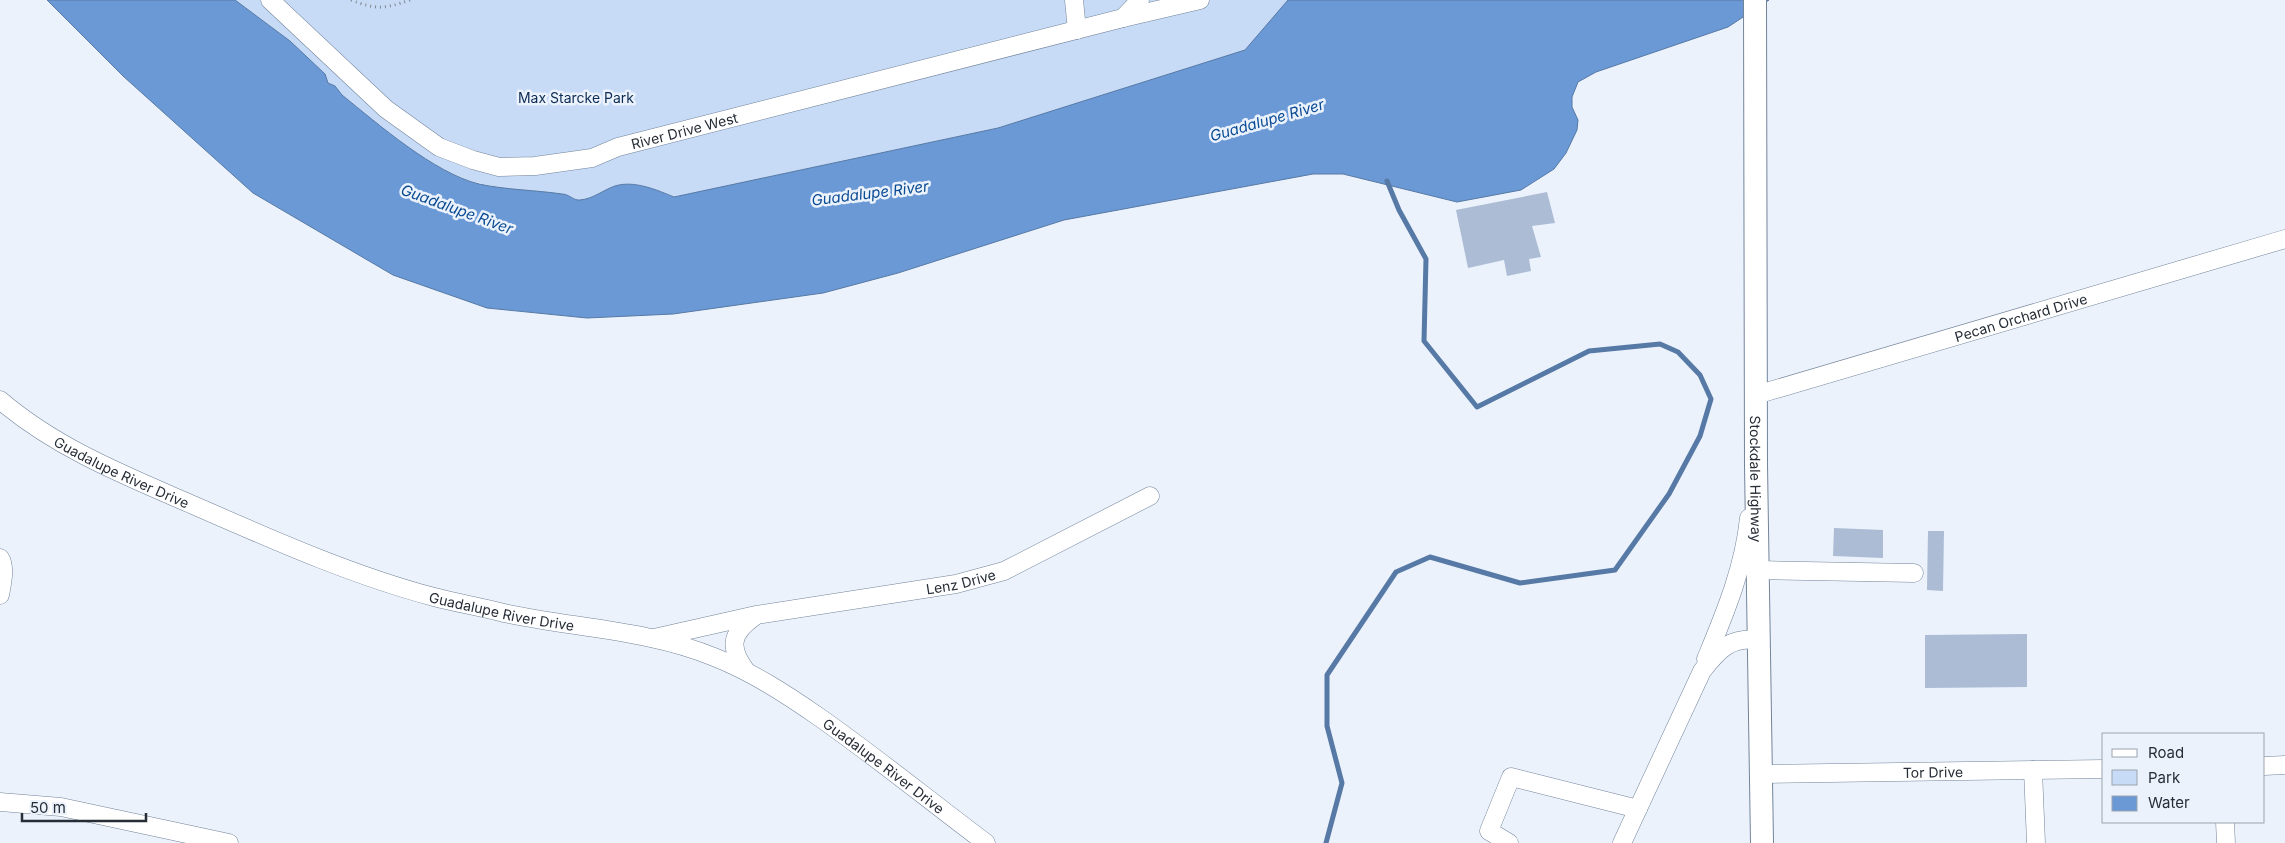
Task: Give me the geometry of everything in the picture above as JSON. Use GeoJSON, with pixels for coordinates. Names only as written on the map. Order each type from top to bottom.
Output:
{"type":"FeatureCollection","features":[{"type":"Feature","properties":{"kind":"main road","name":"Stockdale Highway"},"geometry":{"type":"LineString","coordinates":[[1755,0],[1757,114],[1756,465],[1762,843]]}},
{"type":"Feature","properties":{"kind":"street","name":"River Drive West"},"geometry":{"type":"LineString","coordinates":[[270,0],[386,109],[439,147],[473,160],[499,167],[534,166],[592,158],[628,144],[1200,0]]}},
{"type":"Feature","properties":{"kind":"street"},"geometry":{"type":"LineString","coordinates":[[1074,0],[1077,30]]}},
{"type":"Feature","properties":{"kind":"street"},"geometry":{"type":"LineString","coordinates":[[1124,18],[1140,0]]}},
{"type":"Feature","properties":{"kind":"street","name":"Pecan Orchard Drive"},"geometry":{"type":"LineString","coordinates":[[1756,395],[2285,239]]}},
{"type":"Feature","properties":{"kind":"street","name":"Guadalupe River Drive"},"geometry":{"type":"LineString","coordinates":[[0,400],[22,418],[116,472],[264,536],[373,577],[434,597],[511,614],[651,639],[712,656],[746,671],[788,696],[871,754],[983,842]]}},
{"type":"Feature","properties":{"kind":"street"},"geometry":{"type":"LineString","coordinates":[[1622,843],[1702,671],[1734,591],[1747,533],[1756,465]]}},
{"type":"Feature","properties":{"kind":"street","name":"Lenz Drive"},"geometry":{"type":"LineString","coordinates":[[651,639],[756,616],[956,584],[1004,570],[1150,496]]}},
{"type":"Feature","properties":{"kind":"street"},"geometry":{"type":"LineString","coordinates":[[0,558],[2,561],[3,580],[0,595]]}},
{"type":"Feature","properties":{"kind":"street"},"geometry":{"type":"LineString","coordinates":[[1758,570],[1914,573]]}},
{"type":"Feature","properties":{"kind":"street"},"geometry":{"type":"LineString","coordinates":[[746,671],[735,656],[734,639],[742,626],[756,616]]}},
{"type":"Feature","properties":{"kind":"street"},"geometry":{"type":"LineString","coordinates":[[1702,671],[1715,654],[1727,644],[1747,639],[1759,640]]}},
{"type":"Feature","properties":{"kind":"street"},"geometry":{"type":"LineString","coordinates":[[2265,766],[2285,766]]}},
{"type":"Feature","properties":{"kind":"street","name":"Tor Drive"},"geometry":{"type":"LineString","coordinates":[[1762,774],[2102,769]]}},
{"type":"Feature","properties":{"kind":"street"},"geometry":{"type":"LineString","coordinates":[[2033,770],[2036,843]]}},
{"type":"Feature","properties":{"kind":"street"},"geometry":{"type":"LineString","coordinates":[[1509,843],[1489,831],[1511,777],[1638,809]]}},
{"type":"Feature","properties":{"kind":"street"},"geometry":{"type":"LineString","coordinates":[[0,802],[61,808],[219,842]]}},
{"type":"Feature","properties":{"kind":"street"},"geometry":{"type":"LineString","coordinates":[[2226,823],[2226,843]]}},
{"type":"Feature","properties":{"kind":"path"},"geometry":{"type":"LineString","coordinates":[[351,0],[370,7],[385,9],[410,0]]}},
{"type":"Feature","properties":{"kind":"green space","name":"Max Starcke Park"},"geometry":{"type":"Polygon","coordinates":[[[235,0],[1288,0],[1245,50],[997,128],[674,197],[638,185],[622,184],[589,198],[578,200],[565,194],[510,189],[479,183],[462,178],[425,158],[372,120],[342,95],[335,86],[328,83],[325,74],[290,41],[235,0]]]}},
{"type":"Feature","properties":{"kind":"water","name":"Guadalupe River"},"geometry":{"type":"Polygon","coordinates":[[[47,0],[235,0],[290,41],[325,74],[328,83],[335,86],[356,107],[425,159],[444,170],[479,184],[500,188],[565,194],[578,200],[589,198],[622,184],[638,185],[674,197],[998,128],[1245,50],[1288,0],[1769,0],[1728,27],[1596,72],[1578,82],[1572,97],[1572,107],[1578,120],[1577,130],[1566,153],[1554,169],[1521,190],[1457,202],[1343,174],[1313,174],[1064,220],[898,273],[823,293],[673,314],[587,318],[487,308],[393,275],[253,193],[123,76],[47,0]]]}},
{"type":"Feature","properties":{"kind":"building"},"geometry":{"type":"Polygon","coordinates":[[[1547,192],[1555,223],[1532,226],[1541,257],[1529,259],[1531,271],[1507,276],[1504,260],[1468,268],[1456,210],[1547,192]]]}},
{"type":"Feature","properties":{"kind":"building"},"geometry":{"type":"Polygon","coordinates":[[[1834,528],[1883,530],[1883,558],[1833,556],[1834,528]]]}},
{"type":"Feature","properties":{"kind":"building"},"geometry":{"type":"Polygon","coordinates":[[[1928,531],[1944,531],[1943,591],[1927,590],[1928,531]]]}},
{"type":"Feature","properties":{"kind":"building"},"geometry":{"type":"Polygon","coordinates":[[[2027,634],[2027,687],[1925,688],[1925,635],[2027,634]]]}},
{"type":"Feature","properties":{"kind":"waterway"},"geometry":{"type":"LineString","coordinates":[[1326,843],[1342,783],[1327,726],[1327,675],[1396,572],[1430,557],[1520,583],[1615,570],[1669,494],[1700,436],[1711,399],[1700,375],[1678,352],[1660,344],[1589,351],[1477,407],[1424,341],[1426,259],[1399,210],[1387,181]]}}]}
